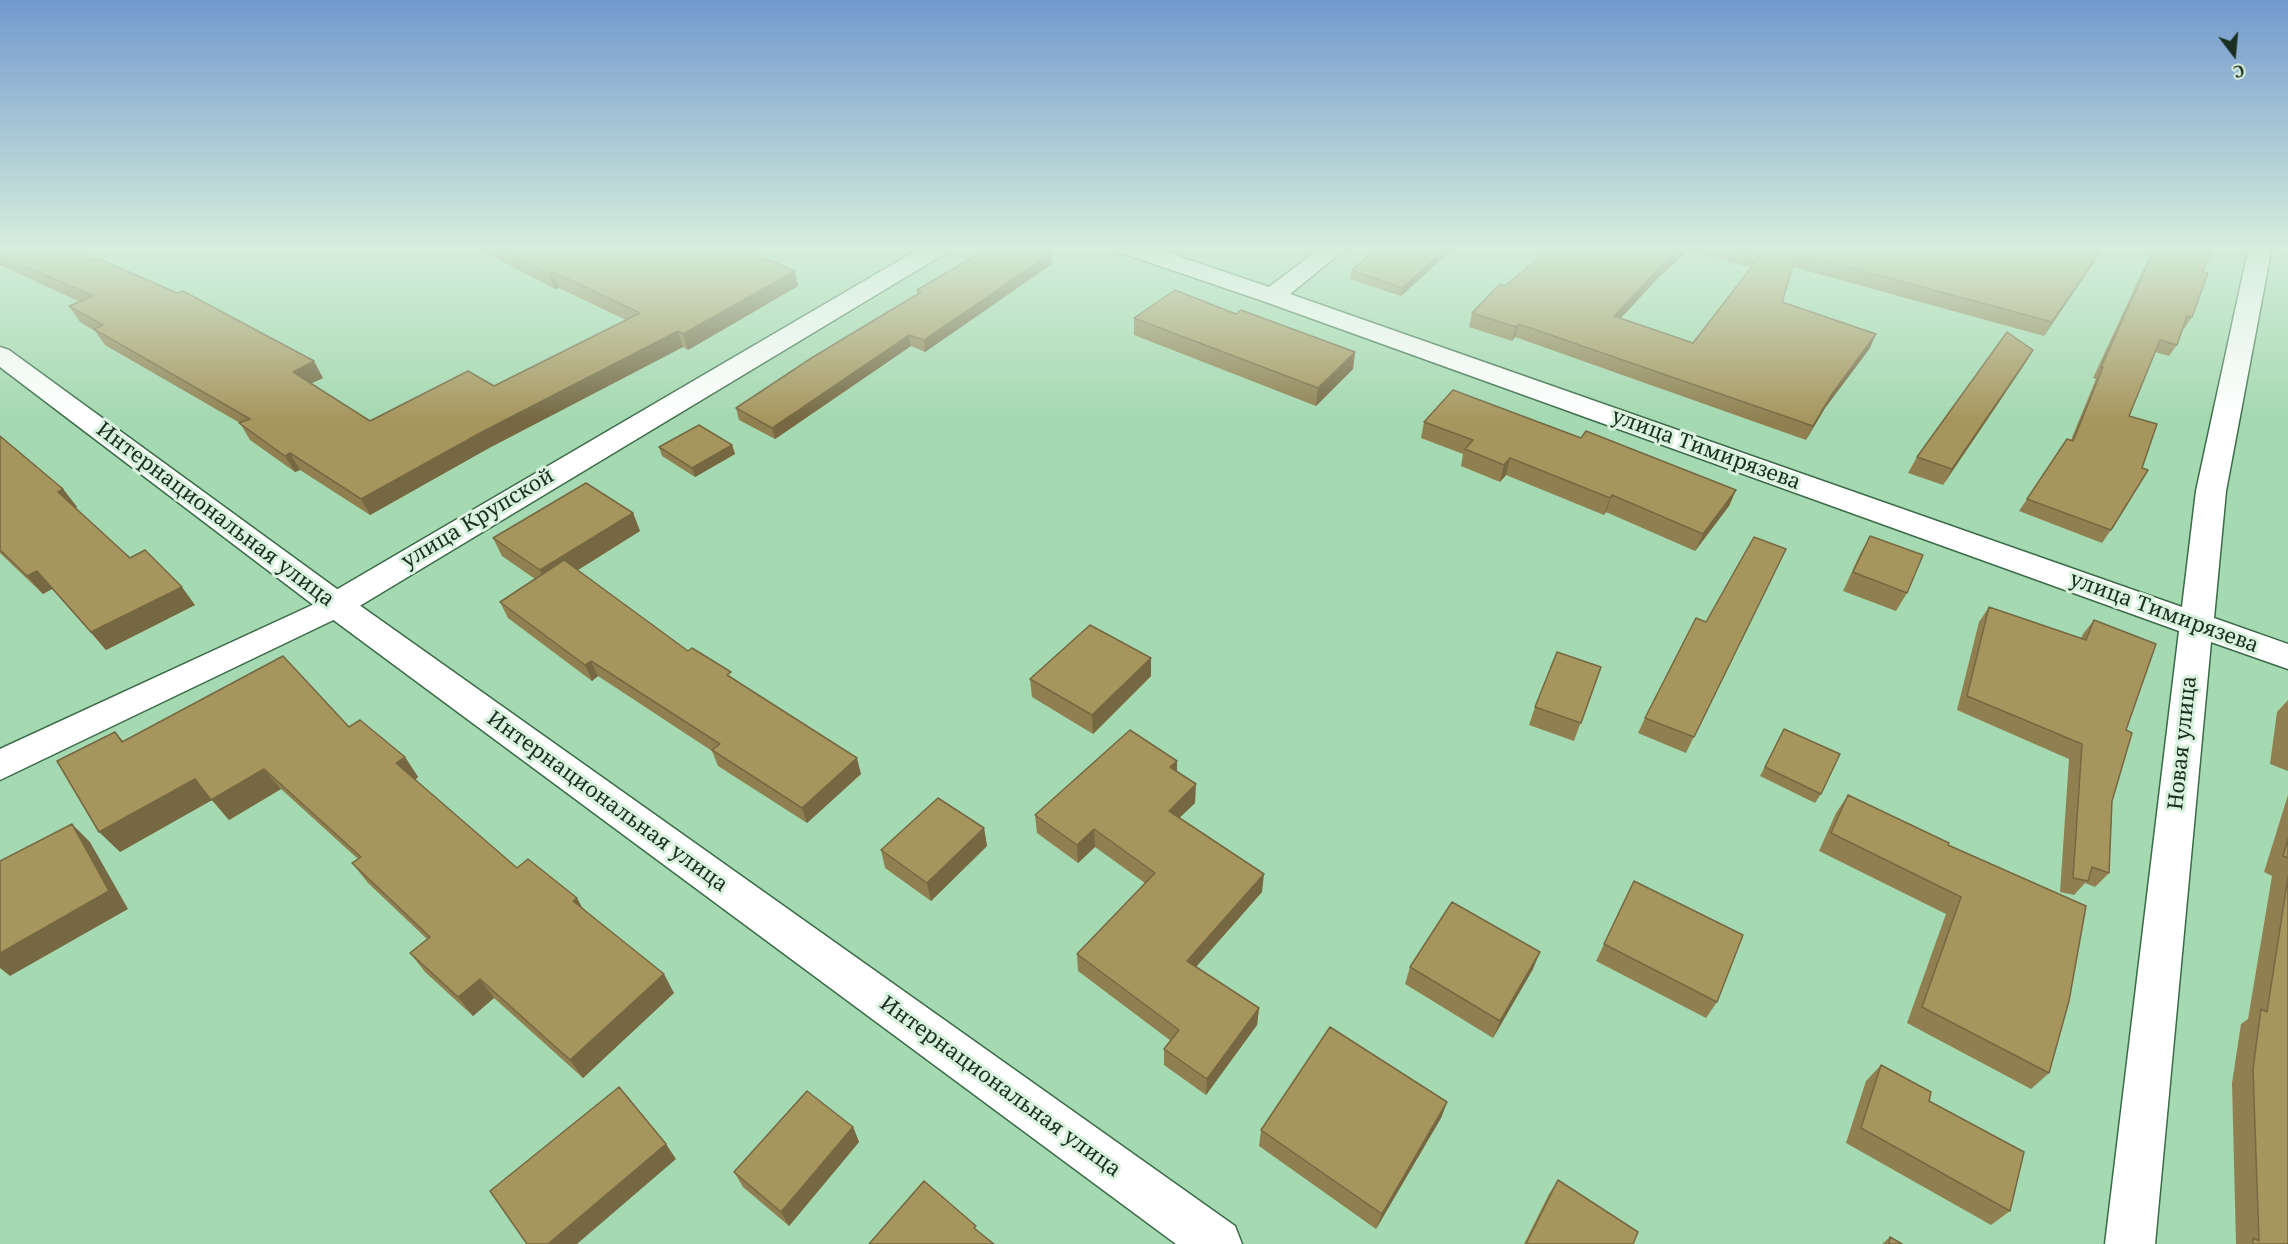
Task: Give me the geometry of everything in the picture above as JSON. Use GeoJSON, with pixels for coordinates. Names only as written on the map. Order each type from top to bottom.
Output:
{"type":"FeatureCollection","features":[{"type":"Feature","properties":{"kind":"street","name":"улица Крупской"},"geometry":{"type":"LineString","coordinates":[[0,765],[336,605],[843,304]]}},
{"type":"Feature","properties":{"kind":"street","name":"улица Тимирязева"},"geometry":{"type":"LineString","coordinates":[[1295,304],[2288,657]]}},
{"type":"Feature","properties":{"kind":"street","name":"Новая улица"},"geometry":{"type":"LineString","coordinates":[[2130,1244],[2211,491],[2248,304]]}},
{"type":"Feature","properties":{"kind":"street","name":"Интернациональная улица"},"geometry":{"type":"LineString","coordinates":[[0,355],[336,605],[1217,1244]]}},
{"type":"Feature","properties":{"kind":"building"},"geometry":{"type":"Polygon","coordinates":[[[74,304],[207,304],[314,361],[293,372],[370,421],[468,371],[494,386],[640,313],[621,304],[736,304],[683,334],[678,331],[482,432],[361,499],[290,453],[285,456],[239,423],[250,419],[94,329],[103,325],[69,306],[74,304]]]}},
{"type":"Feature","properties":{"kind":"building"},"geometry":{"type":"Polygon","coordinates":[[[901,304],[976,304],[924,340],[909,335],[772,428],[736,408],[813,357],[901,304]]]}},
{"type":"Feature","properties":{"kind":"building"},"geometry":{"type":"Polygon","coordinates":[[[1154,304],[1211,304],[1236,314],[1241,310],[1355,352],[1318,388],[1134,318],[1154,304]]]}},
{"type":"Feature","properties":{"kind":"building"},"geometry":{"type":"Polygon","coordinates":[[[1481,304],[1625,304],[1614,316],[1693,343],[1723,304],[1788,304],[1876,334],[1832,394],[1813,426],[1519,324],[1516,327],[1472,313],[1481,304]]]}},
{"type":"Feature","properties":{"kind":"building"},"geometry":{"type":"Polygon","coordinates":[[[1986,304],[2064,304],[2052,322],[1986,304]]]}},
{"type":"Feature","properties":{"kind":"building"},"geometry":{"type":"Polygon","coordinates":[[[2130,304],[2197,304],[2192,317],[2187,316],[2177,345],[2160,340],[2129,416],[2157,424],[2142,468],[2148,470],[2111,530],[2027,499],[2067,439],[2073,441],[2103,367],[2101,367],[2130,304]]]}},
{"type":"Feature","properties":{"kind":"building"},"geometry":{"type":"Polygon","coordinates":[[[2007,332],[2033,350],[1952,469],[1917,457],[2007,332]]]}},
{"type":"Feature","properties":{"kind":"building"},"geometry":{"type":"Polygon","coordinates":[[[1453,390],[1581,438],[1586,431],[1736,490],[1703,534],[1612,495],[1610,498],[1510,458],[1504,465],[1465,449],[1473,440],[1424,422],[1453,390]]]}},
{"type":"Feature","properties":{"kind":"building"},"geometry":{"type":"Polygon","coordinates":[[[699,425],[732,445],[692,468],[659,447],[699,425]]]}},
{"type":"Feature","properties":{"kind":"building"},"geometry":{"type":"Polygon","coordinates":[[[0,436],[63,489],[58,492],[130,558],[145,550],[182,587],[91,632],[37,571],[27,576],[0,550],[0,436]]]}},
{"type":"Feature","properties":{"kind":"building"},"geometry":{"type":"Polygon","coordinates":[[[586,483],[633,513],[540,570],[493,538],[586,483]]]}},
{"type":"Feature","properties":{"kind":"building"},"geometry":{"type":"Polygon","coordinates":[[[1870,536],[1923,555],[1907,593],[1853,572],[1870,536]]]}},
{"type":"Feature","properties":{"kind":"building"},"geometry":{"type":"Polygon","coordinates":[[[1754,537],[1786,549],[1694,737],[1645,718],[1696,618],[1706,622],[1754,537]]]}},
{"type":"Feature","properties":{"kind":"building"},"geometry":{"type":"Polygon","coordinates":[[[564,560],[688,651],[692,648],[731,672],[727,675],[857,758],[802,808],[712,750],[720,744],[591,661],[585,665],[500,602],[564,560]]]}},
{"type":"Feature","properties":{"kind":"building"},"geometry":{"type":"Polygon","coordinates":[[[1989,607],[2086,640],[2094,620],[2156,644],[2126,730],[2132,733],[2112,801],[2109,873],[2092,867],[2088,881],[2073,878],[2082,744],[1967,696],[1989,607]]]}},
{"type":"Feature","properties":{"kind":"building"},"geometry":{"type":"Polygon","coordinates":[[[1090,625],[1151,658],[1092,715],[1030,679],[1090,625]]]}},
{"type":"Feature","properties":{"kind":"building"},"geometry":{"type":"Polygon","coordinates":[[[1557,652],[1601,667],[1581,723],[1535,707],[1557,652]]]}},
{"type":"Feature","properties":{"kind":"building"},"geometry":{"type":"Polygon","coordinates":[[[283,656],[349,727],[360,720],[405,757],[396,763],[517,868],[528,859],[577,898],[573,901],[664,974],[570,1060],[480,979],[458,997],[410,953],[430,937],[352,863],[361,857],[264,769],[211,800],[195,779],[99,832],[57,761],[115,732],[122,742],[283,656]]]}},
{"type":"Feature","properties":{"kind":"building"},"geometry":{"type":"Polygon","coordinates":[[[1784,729],[1840,754],[1821,794],[1765,767],[1784,729]]]}},
{"type":"Feature","properties":{"kind":"building"},"geometry":{"type":"Polygon","coordinates":[[[1130,730],[1177,761],[1170,767],[1196,784],[1169,811],[1264,874],[1187,961],[1259,1008],[1207,1079],[1164,1049],[1179,1030],[1077,954],[1155,873],[1094,829],[1077,845],[1035,815],[1130,730]]]}},
{"type":"Feature","properties":{"kind":"building"},"geometry":{"type":"Polygon","coordinates":[[[1848,795],[1949,843],[1948,845],[2086,906],[2069,1001],[2049,1073],[1922,1007],[1961,897],[1831,833],[1848,795]]]}},
{"type":"Feature","properties":{"kind":"building"},"geometry":{"type":"Polygon","coordinates":[[[938,798],[984,828],[927,883],[881,850],[938,798]]]}},
{"type":"Feature","properties":{"kind":"building"},"geometry":{"type":"Polygon","coordinates":[[[72,824],[109,891],[0,953],[0,861],[72,824]]]}},
{"type":"Feature","properties":{"kind":"building"},"geometry":{"type":"Polygon","coordinates":[[[2288,839],[2288,858],[2283,856],[2288,839]]]}},
{"type":"Feature","properties":{"kind":"building"},"geometry":{"type":"Polygon","coordinates":[[[2288,877],[2288,1244],[2253,1244],[2253,1238],[2259,1241],[2253,1069],[2261,1009],[2267,1012],[2288,877]]]}},
{"type":"Feature","properties":{"kind":"building"},"geometry":{"type":"Polygon","coordinates":[[[1634,881],[1743,935],[1717,1002],[1604,944],[1634,881]]]}},
{"type":"Feature","properties":{"kind":"building"},"geometry":{"type":"Polygon","coordinates":[[[1452,902],[1540,952],[1500,1021],[1410,967],[1452,902]]]}},
{"type":"Feature","properties":{"kind":"building"},"geometry":{"type":"Polygon","coordinates":[[[1330,1027],[1447,1102],[1382,1214],[1261,1130],[1330,1027]]]}},
{"type":"Feature","properties":{"kind":"building"},"geometry":{"type":"Polygon","coordinates":[[[1881,1065],[1931,1092],[1929,1101],[2024,1152],[2010,1211],[1861,1128],[1881,1065]]]}},
{"type":"Feature","properties":{"kind":"building"},"geometry":{"type":"Polygon","coordinates":[[[619,1087],[666,1144],[548,1244],[527,1244],[490,1191],[619,1087]]]}},
{"type":"Feature","properties":{"kind":"building"},"geometry":{"type":"Polygon","coordinates":[[[807,1091],[853,1127],[781,1212],[734,1172],[807,1091]]]}},
{"type":"Feature","properties":{"kind":"building"},"geometry":{"type":"Polygon","coordinates":[[[1558,1180],[1638,1232],[1633,1244],[1526,1244],[1558,1180]]]}},
{"type":"Feature","properties":{"kind":"building"},"geometry":{"type":"Polygon","coordinates":[[[924,1181],[976,1226],[974,1228],[994,1244],[869,1244],[924,1181]]]}},
{"type":"Feature","properties":{"kind":"building"},"geometry":{"type":"Polygon","coordinates":[[[1890,1237],[1902,1244],[1889,1244],[1890,1237]]]}}]}
